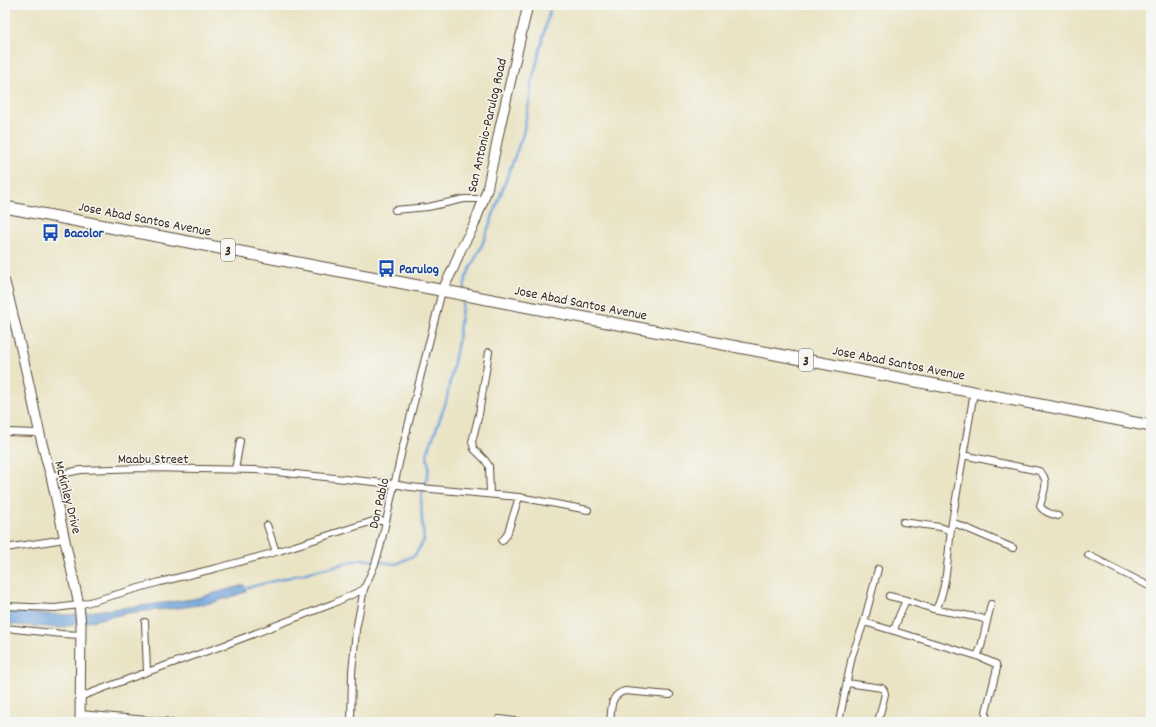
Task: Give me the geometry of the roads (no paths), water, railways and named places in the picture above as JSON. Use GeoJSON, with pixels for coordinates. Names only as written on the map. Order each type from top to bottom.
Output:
{"type":"FeatureCollection","features":[{"type":"Feature","properties":{"kind":"highway","name":"Jose Abad Santos Avenue"},"geometry":{"type":"LineString","coordinates":[[5,207],[1151,426]]}},
{"type":"Feature","properties":{"kind":"main road","name":"San Antonio-Parulog Road"},"geometry":{"type":"LineString","coordinates":[[447,292],[453,269],[461,249],[474,225],[487,190],[528,5]]}},
{"type":"Feature","properties":{"kind":"main road","name":"McKinley Drive"},"geometry":{"type":"LineString","coordinates":[[5,282],[44,456],[51,476],[79,607],[81,626],[80,718]]}},
{"type":"Feature","properties":{"kind":"street"},"geometry":{"type":"LineString","coordinates":[[395,210],[428,207],[464,199],[484,199]]}},
{"type":"Feature","properties":{"kind":"street","name":"Don Pablo"},"geometry":{"type":"LineString","coordinates":[[351,722],[352,672],[356,630],[364,589],[376,564],[394,484],[447,292]]}},
{"type":"Feature","properties":{"kind":"street"},"geometry":{"type":"LineString","coordinates":[[489,352],[472,442],[474,449],[489,466],[490,494]]}},
{"type":"Feature","properties":{"kind":"street"},"geometry":{"type":"LineString","coordinates":[[936,609],[941,596],[946,573],[952,522],[974,392]]}},
{"type":"Feature","properties":{"kind":"street"},"geometry":{"type":"LineString","coordinates":[[5,432],[39,433]]}},
{"type":"Feature","properties":{"kind":"street"},"geometry":{"type":"LineString","coordinates":[[235,470],[240,441]]}},
{"type":"Feature","properties":{"kind":"street"},"geometry":{"type":"LineString","coordinates":[[963,455],[1039,471],[1045,477],[1046,484],[1040,506],[1041,509],[1058,516]]}},
{"type":"Feature","properties":{"kind":"street","name":"Maabu Street"},"geometry":{"type":"LineString","coordinates":[[51,476],[81,470],[144,468],[256,470],[519,497],[588,510]]}},
{"type":"Feature","properties":{"kind":"street"},"geometry":{"type":"LineString","coordinates":[[502,541],[507,535],[519,497]]}},
{"type":"Feature","properties":{"kind":"street"},"geometry":{"type":"LineString","coordinates":[[5,606],[55,608],[79,607],[160,582],[276,552],[372,521],[386,521]]}},
{"type":"Feature","properties":{"kind":"street"},"geometry":{"type":"LineString","coordinates":[[903,522],[940,527],[951,531]]}},
{"type":"Feature","properties":{"kind":"street"},"geometry":{"type":"LineString","coordinates":[[952,522],[1013,548]]}},
{"type":"Feature","properties":{"kind":"street"},"geometry":{"type":"LineString","coordinates":[[267,525],[276,552]]}},
{"type":"Feature","properties":{"kind":"street"},"geometry":{"type":"LineString","coordinates":[[5,548],[65,539]]}},
{"type":"Feature","properties":{"kind":"street"},"geometry":{"type":"LineString","coordinates":[[1088,555],[1151,587]]}},
{"type":"Feature","properties":{"kind":"street"},"geometry":{"type":"LineString","coordinates":[[839,722],[852,656],[864,622],[878,569]]}},
{"type":"Feature","properties":{"kind":"street"},"geometry":{"type":"LineString","coordinates":[[80,697],[222,646],[332,604],[364,589]]}},
{"type":"Feature","properties":{"kind":"street"},"geometry":{"type":"LineString","coordinates":[[889,596],[936,609],[981,618],[987,621]]}},
{"type":"Feature","properties":{"kind":"street"},"geometry":{"type":"LineString","coordinates":[[894,630],[906,600]]}},
{"type":"Feature","properties":{"kind":"street"},"geometry":{"type":"LineString","coordinates":[[977,656],[981,647],[991,604]]}},
{"type":"Feature","properties":{"kind":"street"},"geometry":{"type":"LineString","coordinates":[[145,622],[147,672]]}},
{"type":"Feature","properties":{"kind":"street"},"geometry":{"type":"LineString","coordinates":[[864,622],[977,656],[996,664],[997,668],[986,712],[986,722]]}},
{"type":"Feature","properties":{"kind":"street"},"geometry":{"type":"LineString","coordinates":[[5,628],[81,635]]}},
{"type":"Feature","properties":{"kind":"street"},"geometry":{"type":"LineString","coordinates":[[847,683],[882,688],[884,690],[885,694],[879,718]]}},
{"type":"Feature","properties":{"kind":"street"},"geometry":{"type":"LineString","coordinates":[[610,722],[613,699],[620,692],[625,691],[670,695]]}},
{"type":"Feature","properties":{"kind":"street"},"geometry":{"type":"LineString","coordinates":[[80,718],[170,722]]}},
{"type":"Feature","properties":{"kind":"street"},"geometry":{"type":"LineString","coordinates":[[500,719],[522,722]]}},
{"type":"Feature","properties":{"kind":"water"},"geometry":{"type":"Polygon","coordinates":[[[244,585],[246,592],[212,603],[128,613],[59,628],[5,624],[5,611],[72,615],[193,599],[244,585]]]}},
{"type":"Feature","properties":{"kind":"waterway"},"geometry":{"type":"LineString","coordinates":[[464,291],[466,277],[482,245],[523,134],[531,86],[551,5]]}},
{"type":"Feature","properties":{"kind":"waterway"},"geometry":{"type":"LineString","coordinates":[[242,589],[362,559],[396,564],[415,555],[424,540],[421,499],[429,469],[427,454],[446,402],[458,342],[463,298]]}},
{"type":"Feature","properties":{"kind":"place","name":"Bacolor"},"geometry":{"type":"Point","coordinates":[51,232]}},
{"type":"Feature","properties":{"kind":"place","name":"Parulog"},"geometry":{"type":"Point","coordinates":[386,268]}}]}
